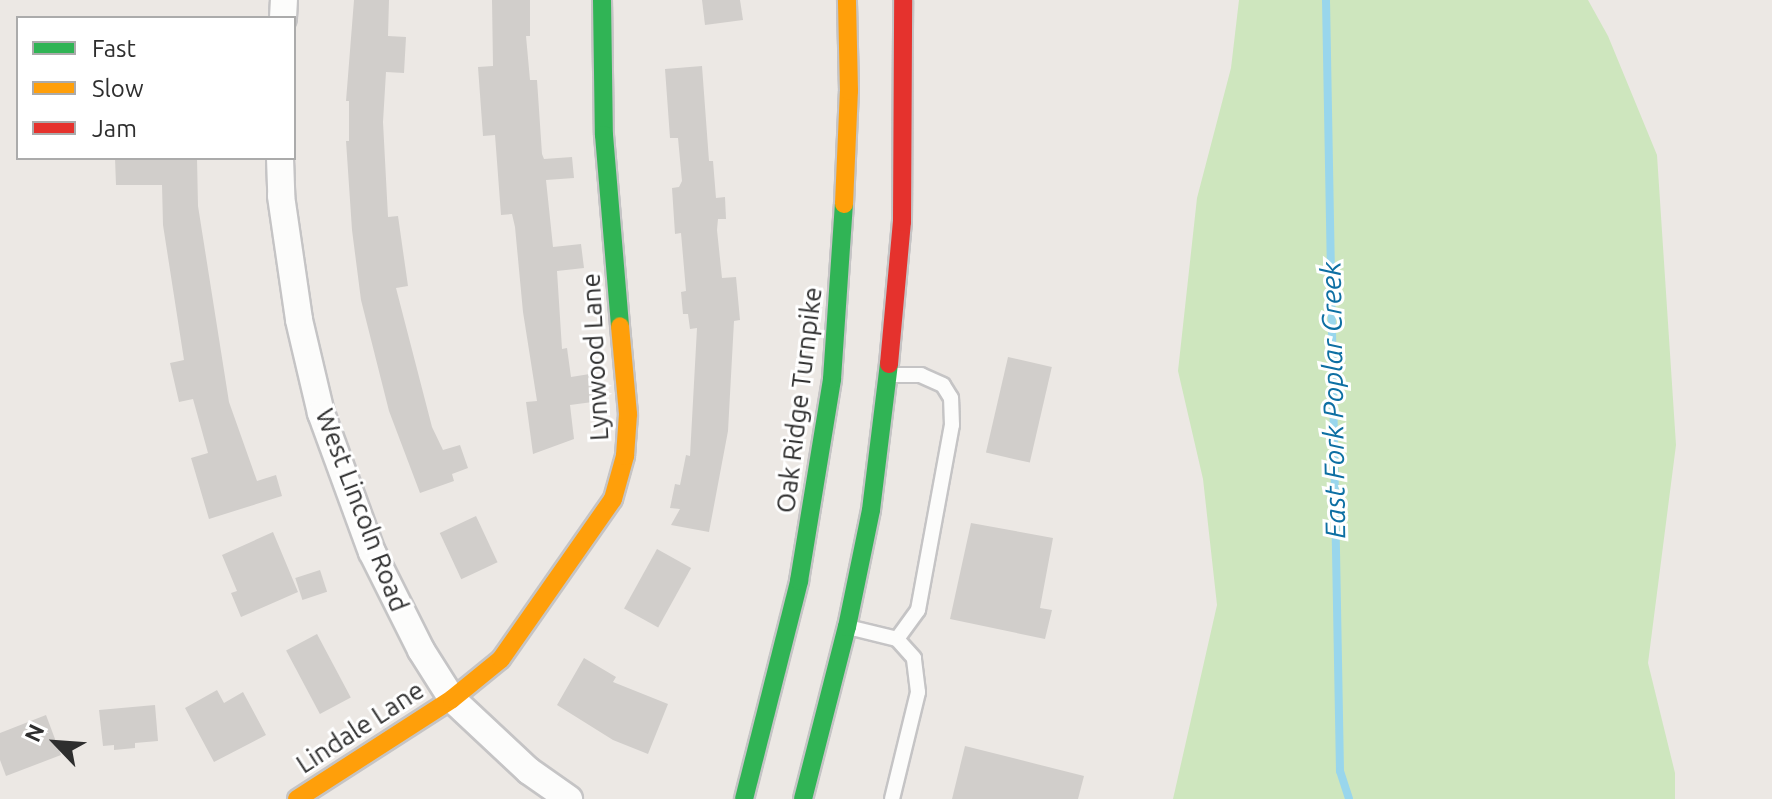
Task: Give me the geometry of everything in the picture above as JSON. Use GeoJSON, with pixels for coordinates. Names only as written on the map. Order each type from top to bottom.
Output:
{"type":"FeatureCollection","features":[{"type":"Feature","properties":{"kind":"main road","name":"Lynwood Lane"},"geometry":{"type":"LineString","coordinates":[[452,699],[501,659],[568,566],[609,507],[625,456],[628,414],[601,83],[602,0]]}},
{"type":"Feature","properties":{"kind":"main road","name":"Oak Ridge Turnpike"},"geometry":{"type":"LineString","coordinates":[[744,799],[799,581],[832,379],[840,299],[849,91],[847,0]]}},
{"type":"Feature","properties":{"kind":"main road"},"geometry":{"type":"LineString","coordinates":[[803,799],[847,627],[871,510],[888,375],[902,222],[903,0]]}},
{"type":"Feature","properties":{"kind":"main road","name":"Lindale Lane"},"geometry":{"type":"LineString","coordinates":[[297,799],[452,699]]}},
{"type":"Feature","properties":{"kind":"street","name":"West Lincoln Road"},"geometry":{"type":"LineString","coordinates":[[280,160],[281,196],[292,287],[321,413],[372,552],[396,603],[452,699],[529,771],[569,799]]}},
{"type":"Feature","properties":{"kind":"lane"},"geometry":{"type":"LineString","coordinates":[[888,375],[921,375],[943,385],[951,398],[952,425],[918,610],[897,639]]}},
{"type":"Feature","properties":{"kind":"lane"},"geometry":{"type":"LineString","coordinates":[[847,627],[897,639],[914,658],[918,692],[892,799]]}},
{"type":"Feature","properties":{"kind":"green space"},"geometry":{"type":"Polygon","coordinates":[[[1239,0],[1588,0],[1608,36],[1657,155],[1676,445],[1648,663],[1675,773],[1675,799],[1173,799],[1217,605],[1203,479],[1178,371],[1197,198],[1231,68],[1239,0]]]}},
{"type":"Feature","properties":{"kind":"building"},"geometry":{"type":"Polygon","coordinates":[[[354,0],[389,0],[388,36],[406,37],[404,73],[386,72],[383,122],[388,217],[398,216],[408,286],[396,288],[432,427],[443,450],[460,445],[468,468],[452,474],[454,481],[420,493],[389,411],[361,300],[346,141],[349,141],[349,101],[346,101],[354,0]]]}},
{"type":"Feature","properties":{"kind":"building"},"geometry":{"type":"Polygon","coordinates":[[[492,0],[530,0],[530,36],[526,36],[530,80],[537,80],[542,154],[544,159],[572,157],[574,178],[546,180],[553,247],[581,244],[584,268],[557,271],[562,349],[567,348],[571,377],[596,373],[600,401],[570,405],[574,439],[533,454],[526,402],[537,401],[523,312],[515,227],[512,214],[501,215],[495,135],[483,136],[478,67],[493,66],[492,0]]]}},
{"type":"Feature","properties":{"kind":"building"},"geometry":{"type":"Polygon","coordinates":[[[702,0],[740,0],[743,20],[705,25],[702,0]]]}},
{"type":"Feature","properties":{"kind":"building"},"geometry":{"type":"Polygon","coordinates":[[[702,66],[709,161],[713,161],[716,198],[725,197],[726,219],[718,219],[717,230],[722,278],[736,277],[740,320],[734,321],[728,431],[709,532],[671,525],[680,509],[670,508],[675,484],[680,485],[686,455],[690,456],[697,328],[690,329],[688,314],[683,314],[681,292],[686,291],[681,233],[675,234],[672,188],[679,187],[682,181],[678,138],[670,138],[665,69],[702,66]]]}},
{"type":"Feature","properties":{"kind":"building"},"geometry":{"type":"Polygon","coordinates":[[[115,160],[197,160],[198,206],[229,402],[257,481],[276,475],[282,496],[209,519],[191,458],[208,453],[193,399],[179,402],[170,363],[184,360],[163,225],[162,185],[116,185],[115,160]]]}},
{"type":"Feature","properties":{"kind":"building"},"geometry":{"type":"Polygon","coordinates":[[[1008,357],[1052,367],[1030,463],[986,452],[1008,357]]]}},
{"type":"Feature","properties":{"kind":"building"},"geometry":{"type":"Polygon","coordinates":[[[476,516],[498,562],[461,579],[440,533],[476,516]]]}},
{"type":"Feature","properties":{"kind":"building"},"geometry":{"type":"Polygon","coordinates":[[[971,523],[1053,538],[1040,608],[1052,610],[1045,639],[950,619],[971,523]]]}},
{"type":"Feature","properties":{"kind":"building"},"geometry":{"type":"Polygon","coordinates":[[[273,532],[298,592],[241,617],[231,593],[237,591],[222,555],[273,532]]]}},
{"type":"Feature","properties":{"kind":"building"},"geometry":{"type":"Polygon","coordinates":[[[657,549],[691,568],[658,627],[624,608],[657,549]]]}},
{"type":"Feature","properties":{"kind":"building"},"geometry":{"type":"Polygon","coordinates":[[[320,570],[327,592],[302,600],[295,578],[320,570]]]}},
{"type":"Feature","properties":{"kind":"building"},"geometry":{"type":"Polygon","coordinates":[[[317,634],[351,698],[320,714],[286,650],[317,634]]]}},
{"type":"Feature","properties":{"kind":"building"},"geometry":{"type":"Polygon","coordinates":[[[584,658],[616,677],[613,682],[668,704],[648,754],[613,740],[557,705],[584,658]]]}},
{"type":"Feature","properties":{"kind":"building"},"geometry":{"type":"Polygon","coordinates":[[[217,690],[224,703],[243,692],[266,735],[214,762],[185,708],[217,690]]]}},
{"type":"Feature","properties":{"kind":"building"},"geometry":{"type":"Polygon","coordinates":[[[155,705],[158,741],[135,743],[135,748],[114,750],[114,745],[103,746],[99,710],[155,705]]]}},
{"type":"Feature","properties":{"kind":"building"},"geometry":{"type":"Polygon","coordinates":[[[46,715],[61,755],[6,776],[0,760],[0,733],[46,715]]]}},
{"type":"Feature","properties":{"kind":"building"},"geometry":{"type":"Polygon","coordinates":[[[965,746],[1084,776],[1078,799],[952,799],[965,746]]]}},
{"type":"Feature","properties":{"kind":"waterway","name":"East Fork Poplar Creek"},"geometry":{"type":"LineString","coordinates":[[1326,0],[1340,771],[1349,799]]}},
{"type":"Feature","properties":{"kind":"traffic: fast"},"geometry":{"type":"LineString","coordinates":[[602,0],[604,135],[620,326]]}},
{"type":"Feature","properties":{"kind":"traffic: fast"},"geometry":{"type":"LineString","coordinates":[[744,799],[799,581],[832,379],[844,204]]}},
{"type":"Feature","properties":{"kind":"traffic: fast"},"geometry":{"type":"LineString","coordinates":[[803,799],[847,627],[871,510],[889,364]]}},
{"type":"Feature","properties":{"kind":"traffic: slow"},"geometry":{"type":"LineString","coordinates":[[844,204],[849,91],[847,0]]}},
{"type":"Feature","properties":{"kind":"traffic: slow"},"geometry":{"type":"LineString","coordinates":[[297,799],[452,699],[501,659],[613,499],[625,456],[628,414],[620,326]]}},
{"type":"Feature","properties":{"kind":"traffic: jam"},"geometry":{"type":"LineString","coordinates":[[889,364],[902,222],[903,0]]}}]}
